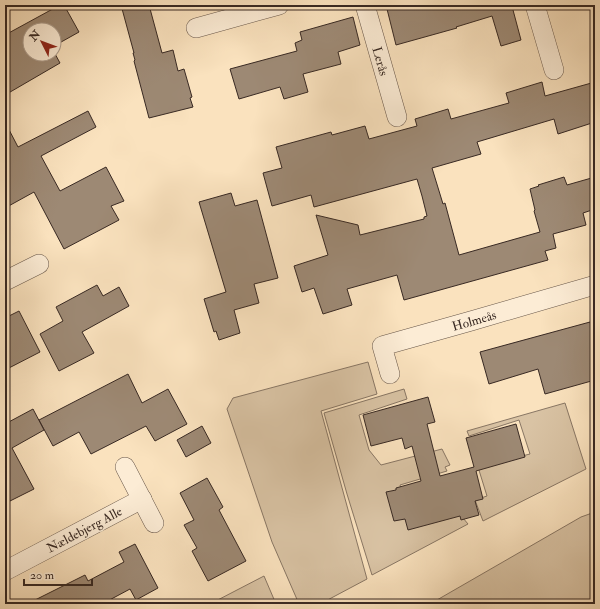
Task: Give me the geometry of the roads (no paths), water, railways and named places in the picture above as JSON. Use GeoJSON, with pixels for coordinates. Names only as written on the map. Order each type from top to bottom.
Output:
{"type":"FeatureCollection","features":[{"type":"Feature","properties":{"kind":"street"},"geometry":{"type":"LineString","coordinates":[[196,28],[279,5]]}},
{"type":"Feature","properties":{"kind":"street","name":"Lerås"},"geometry":{"type":"LineString","coordinates":[[365,5],[397,116]]}},
{"type":"Feature","properties":{"kind":"street"},"geometry":{"type":"LineString","coordinates":[[535,5],[554,70]]}},
{"type":"Feature","properties":{"kind":"street"},"geometry":{"type":"LineString","coordinates":[[5,281],[39,264]]}},
{"type":"Feature","properties":{"kind":"street","name":"Holmeås"},"geometry":{"type":"LineString","coordinates":[[390,374],[382,346],[595,285]]}},
{"type":"Feature","properties":{"kind":"street"},"geometry":{"type":"LineString","coordinates":[[125,467],[154,523]]}},
{"type":"Feature","properties":{"kind":"street","name":"Nældebjerg Alle"},"geometry":{"type":"LineString","coordinates":[[5,571],[142,499]]}}]}
